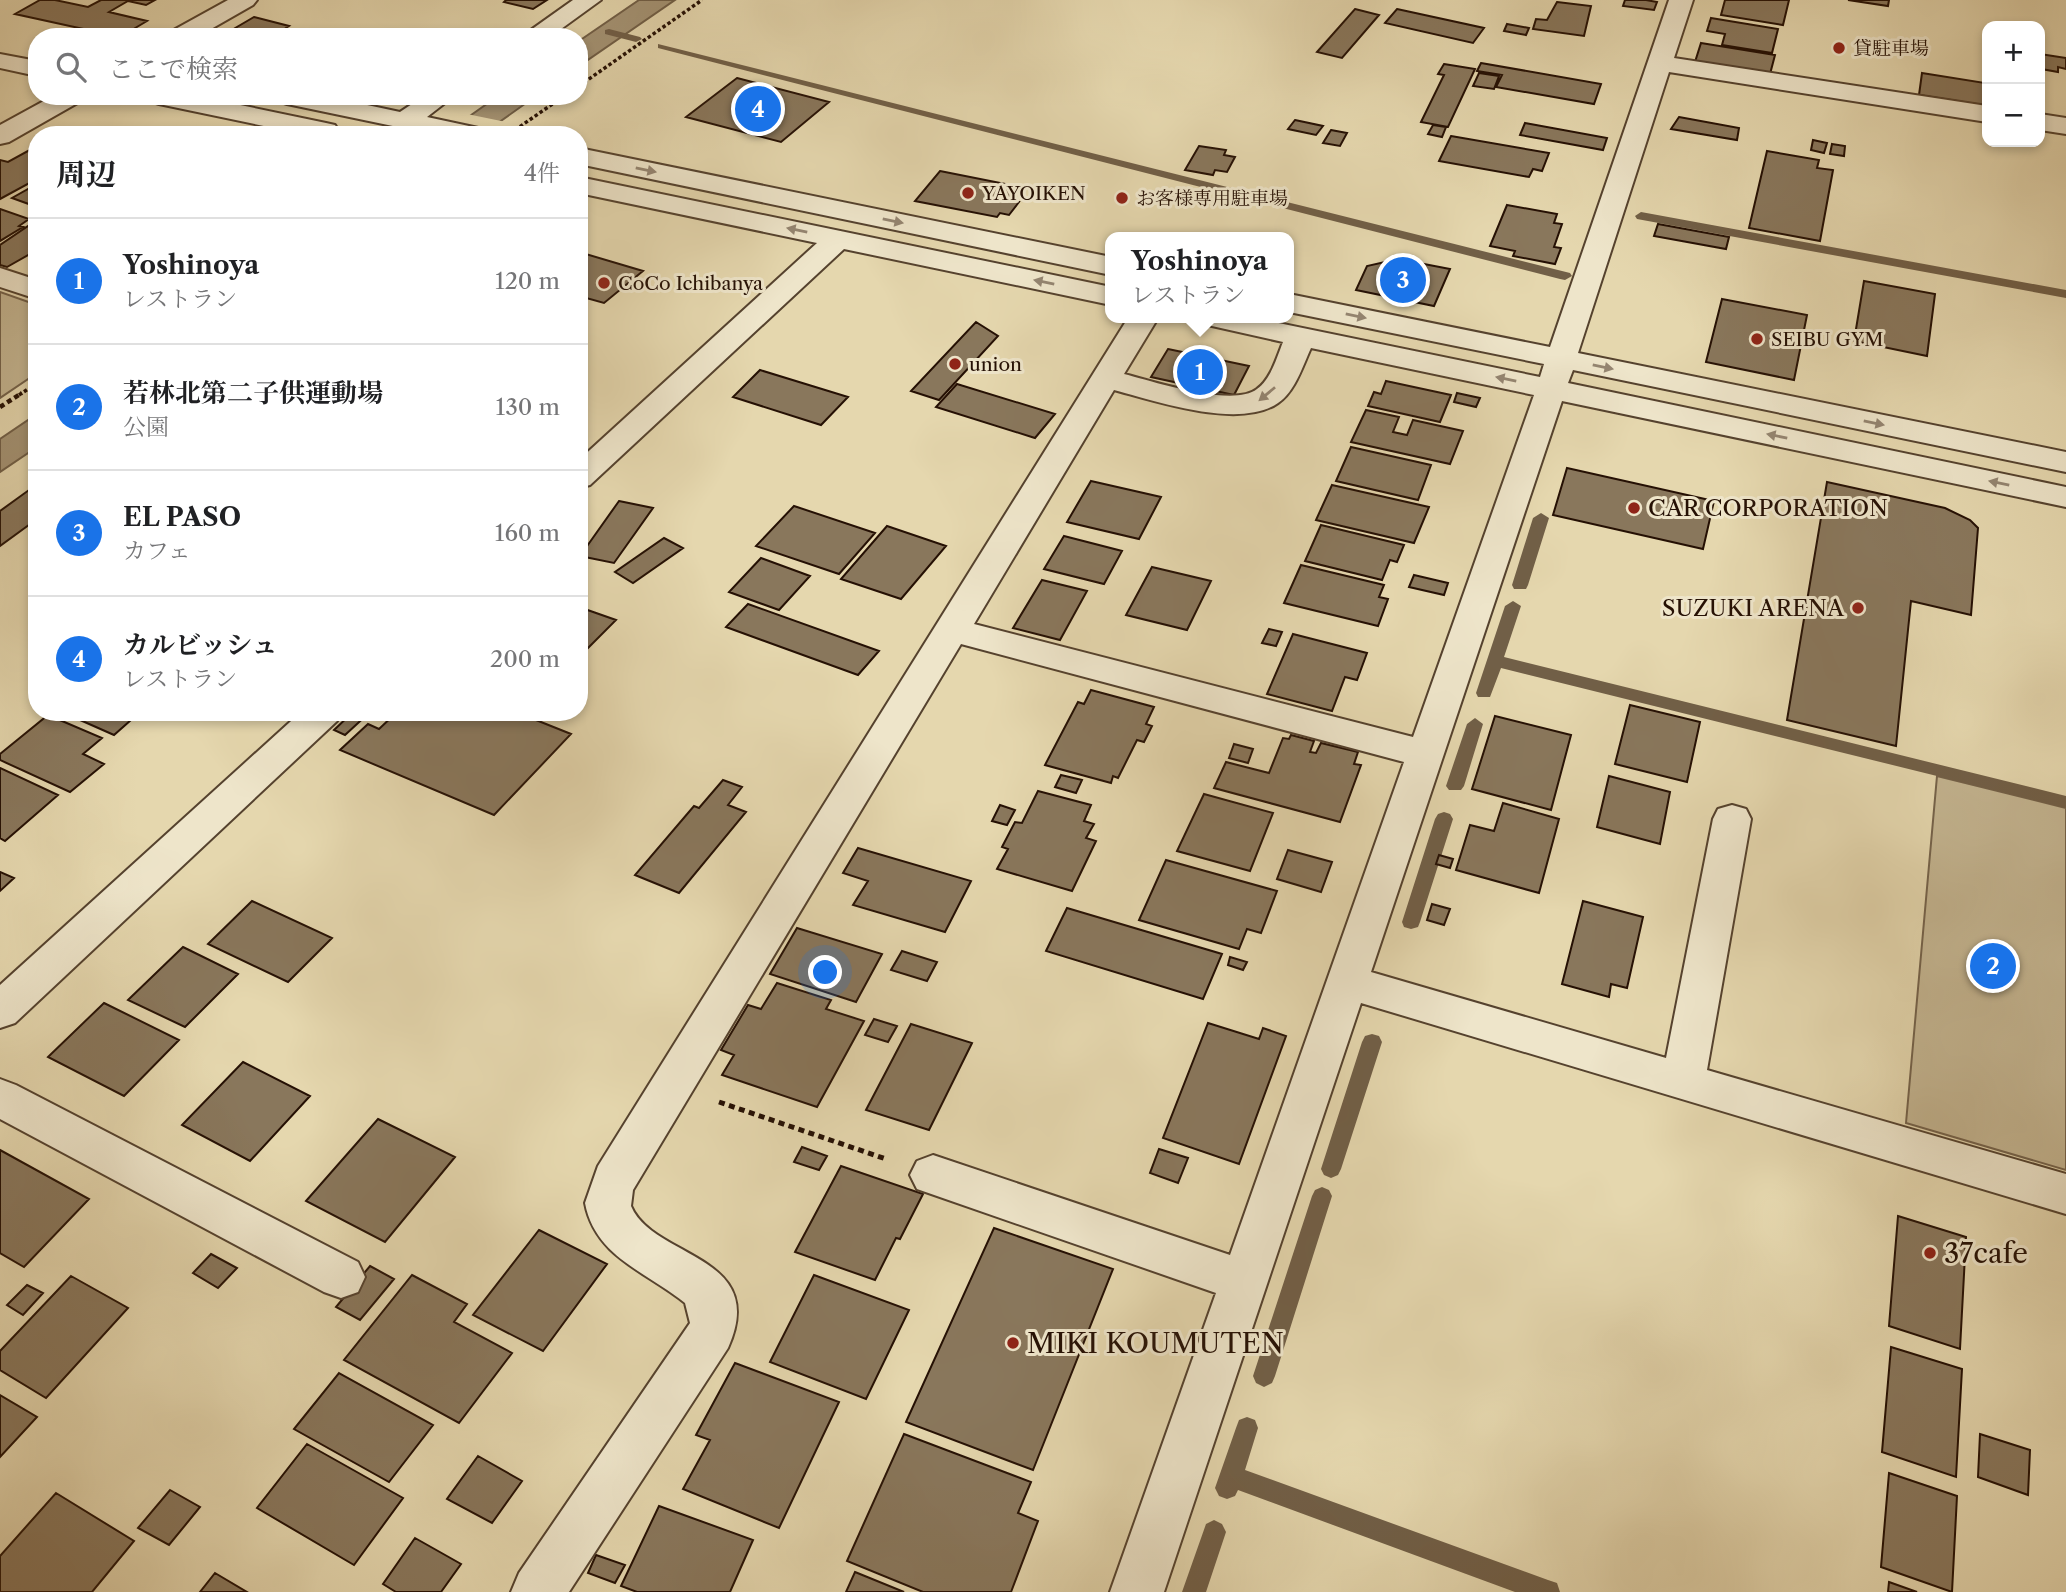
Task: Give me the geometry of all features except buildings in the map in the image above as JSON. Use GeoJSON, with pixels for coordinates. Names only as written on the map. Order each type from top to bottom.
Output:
{"type":"FeatureCollection","features":[{"type":"Feature","properties":{"kind":"street"},"geometry":{"type":"LineString","coordinates":[[195,28],[245,0]]}},
{"type":"Feature","properties":{"kind":"street"},"geometry":{"type":"LineString","coordinates":[[547,28],[589,0]]}},
{"type":"Feature","properties":{"kind":"street"},"geometry":{"type":"LineString","coordinates":[[1137,1592],[1426,754],[1681,0]]}},
{"type":"Feature","properties":{"kind":"street"},"geometry":{"type":"LineString","coordinates":[[0,61],[28,67]]}},
{"type":"Feature","properties":{"kind":"street"},"geometry":{"type":"LineString","coordinates":[[1660,63],[1982,113]]}},
{"type":"Feature","properties":{"kind":"street"},"geometry":{"type":"LineString","coordinates":[[0,136],[56,105]]}},
{"type":"Feature","properties":{"kind":"street"},"geometry":{"type":"LineString","coordinates":[[201,105],[300,126]]}},
{"type":"Feature","properties":{"kind":"street"},"geometry":{"type":"LineString","coordinates":[[331,105],[431,126]]}},
{"type":"Feature","properties":{"kind":"street"},"geometry":{"type":"LineString","coordinates":[[405,120],[428,105]]}},
{"type":"Feature","properties":{"kind":"street"},"geometry":{"type":"LineString","coordinates":[[2045,123],[2066,126]]}},
{"type":"Feature","properties":{"kind":"street"},"geometry":{"type":"LineString","coordinates":[[588,158],[1105,265]]}},
{"type":"Feature","properties":{"kind":"street"},"geometry":{"type":"LineString","coordinates":[[588,187],[1105,295]]}},
{"type":"Feature","properties":{"kind":"street"},"geometry":{"type":"LineString","coordinates":[[588,470],[838,239]]}},
{"type":"Feature","properties":{"kind":"street"},"geometry":{"type":"LineString","coordinates":[[0,277],[28,287]]}},
{"type":"Feature","properties":{"kind":"street"},"geometry":{"type":"LineString","coordinates":[[1294,304],[1556,373],[2066,497]]}},
{"type":"Feature","properties":{"kind":"street"},"geometry":{"type":"LineString","coordinates":[[538,1592],[703,1348],[714,1323],[710,1298],[694,1281],[630,1241],[613,1226],[607,1203],[614,1180],[1140,323]]}},
{"type":"Feature","properties":{"kind":"street"},"geometry":{"type":"LineString","coordinates":[[1237,323],[1301,336],[1556,373],[2066,462]]}},
{"type":"Feature","properties":{"kind":"street"},"geometry":{"type":"LineString","coordinates":[[1106,379],[1215,403],[1234,406],[1252,404],[1266,398],[1275,389],[1301,336]]}},
{"type":"Feature","properties":{"kind":"street"},"geometry":{"type":"LineString","coordinates":[[952,630],[1426,754]]}},
{"type":"Feature","properties":{"kind":"street"},"geometry":{"type":"LineString","coordinates":[[0,1011],[314,721]]}},
{"type":"Feature","properties":{"kind":"street"},"geometry":{"type":"LineString","coordinates":[[1683,1081],[1732,819]]}},
{"type":"Feature","properties":{"kind":"street"},"geometry":{"type":"LineString","coordinates":[[1347,982],[2066,1194]]}},
{"type":"Feature","properties":{"kind":"street"},"geometry":{"type":"LineString","coordinates":[[0,1098],[341,1278]]}},
{"type":"Feature","properties":{"kind":"street"},"geometry":{"type":"LineString","coordinates":[[933,1175],[1244,1281]]}},
{"type":"Feature","properties":{"kind":"path"},"geometry":{"type":"LineString","coordinates":[[588,80],[702,0]]}},
{"type":"Feature","properties":{"kind":"path"},"geometry":{"type":"LineString","coordinates":[[523,125],[551,105]]}},
{"type":"Feature","properties":{"kind":"path"},"geometry":{"type":"LineString","coordinates":[[0,407],[28,389]]}},
{"type":"Feature","properties":{"kind":"path"},"geometry":{"type":"LineString","coordinates":[[672,1086],[933,1175]]}},
{"type":"Feature","properties":{"kind":"shaded area"},"geometry":{"type":"Polygon","coordinates":[[[639,0],[675,0],[588,60],[588,35],[639,0]]]}},
{"type":"Feature","properties":{"kind":"shaded area"},"geometry":{"type":"Polygon","coordinates":[[[485,105],[523,105],[494,126],[456,126],[485,105]]]}},
{"type":"Feature","properties":{"kind":"shaded area"},"geometry":{"type":"Polygon","coordinates":[[[0,292],[28,302],[28,379],[0,398],[0,292]]]}},
{"type":"Feature","properties":{"kind":"shaded area"},"geometry":{"type":"Polygon","coordinates":[[[28,420],[28,453],[0,472],[0,439],[28,420]]]}},
{"type":"Feature","properties":{"kind":"shaded area"},"geometry":{"type":"Polygon","coordinates":[[[1937,776],[2066,808],[2066,1170],[1906,1123],[1937,776]]]}},
{"type":"Feature","properties":{"kind":"pier"},"geometry":{"type":"Polygon","coordinates":[[[467,114],[506,122],[500,126],[451,126],[467,114]]]}},
{"type":"Feature","properties":{"kind":"waterway"},"geometry":{"type":"LineString","coordinates":[[609,32],[636,39]]}},
{"type":"Feature","properties":{"kind":"waterway"},"geometry":{"type":"LineString","coordinates":[[662,46],[1565,276]]}},
{"type":"Feature","properties":{"kind":"waterway"},"geometry":{"type":"LineString","coordinates":[[1641,216],[2066,294]]}},
{"type":"Feature","properties":{"kind":"waterway"},"geometry":{"type":"LineString","coordinates":[[1520,585],[1541,518]]}},
{"type":"Feature","properties":{"kind":"waterway"},"geometry":{"type":"LineString","coordinates":[[1484,693],[1513,606]]}},
{"type":"Feature","properties":{"kind":"waterway"},"geometry":{"type":"LineString","coordinates":[[1496,661],[2066,802]]}},
{"type":"Feature","properties":{"kind":"waterway"},"geometry":{"type":"LineString","coordinates":[[1455,786],[1475,724]]}},
{"type":"Feature","properties":{"kind":"waterway"},"geometry":{"type":"LineString","coordinates":[[1411,922],[1444,819]]}},
{"type":"Feature","properties":{"kind":"waterway"},"geometry":{"type":"LineString","coordinates":[[1331,1169],[1372,1042]]}},
{"type":"Feature","properties":{"kind":"waterway"},"geometry":{"type":"LineString","coordinates":[[1264,1376],[1322,1196]]}},
{"type":"Feature","properties":{"kind":"waterway"},"geometry":{"type":"LineString","coordinates":[[1231,1476],[1247,1428]]}},
{"type":"Feature","properties":{"kind":"waterway"},"geometry":{"type":"LineString","coordinates":[[1227,1488],[1231,1476]]}},
{"type":"Feature","properties":{"kind":"waterway"},"geometry":{"type":"LineString","coordinates":[[1231,1476],[1548,1592]]}},
{"type":"Feature","properties":{"kind":"waterway"},"geometry":{"type":"LineString","coordinates":[[1194,1592],[1214,1532]]}},
{"type":"Feature","properties":{"kind":"place","name":"貸駐車場"},"geometry":{"type":"Point","coordinates":[1839,48]}},
{"type":"Feature","properties":{"kind":"place","name":"カルビッシュ"},"geometry":{"type":"Point","coordinates":[758,109]}},
{"type":"Feature","properties":{"kind":"place","name":"YAYOIKEN"},"geometry":{"type":"Point","coordinates":[968,193]}},
{"type":"Feature","properties":{"kind":"place","name":"お客様専用駐車場"},"geometry":{"type":"Point","coordinates":[1122,198]}},
{"type":"Feature","properties":{"kind":"place","name":"EL PASO"},"geometry":{"type":"Point","coordinates":[1403,280]}},
{"type":"Feature","properties":{"kind":"place","name":"CoCo Ichibanya"},"geometry":{"type":"Point","coordinates":[604,283]}},
{"type":"Feature","properties":{"kind":"place","name":"SEIBU GYM"},"geometry":{"type":"Point","coordinates":[1757,339]}},
{"type":"Feature","properties":{"kind":"place","name":"union"},"geometry":{"type":"Point","coordinates":[955,364]}},
{"type":"Feature","properties":{"kind":"place","name":"Yoshinoya"},"geometry":{"type":"Point","coordinates":[1200,372]}},
{"type":"Feature","properties":{"kind":"place","name":"CAR CORPORATION"},"geometry":{"type":"Point","coordinates":[1634,508]}},
{"type":"Feature","properties":{"kind":"place","name":"SUZUKI ARENA"},"geometry":{"type":"Point","coordinates":[1858,608]}},
{"type":"Feature","properties":{"kind":"place","name":"若林北第二子供運動場"},"geometry":{"type":"Point","coordinates":[1993,966]}},
{"type":"Feature","properties":{"kind":"place","name":"37cafe"},"geometry":{"type":"Point","coordinates":[1930,1253]}},
{"type":"Feature","properties":{"kind":"place","name":"MIKI KOUMUTEN"},"geometry":{"type":"Point","coordinates":[1013,1343]}}]}
